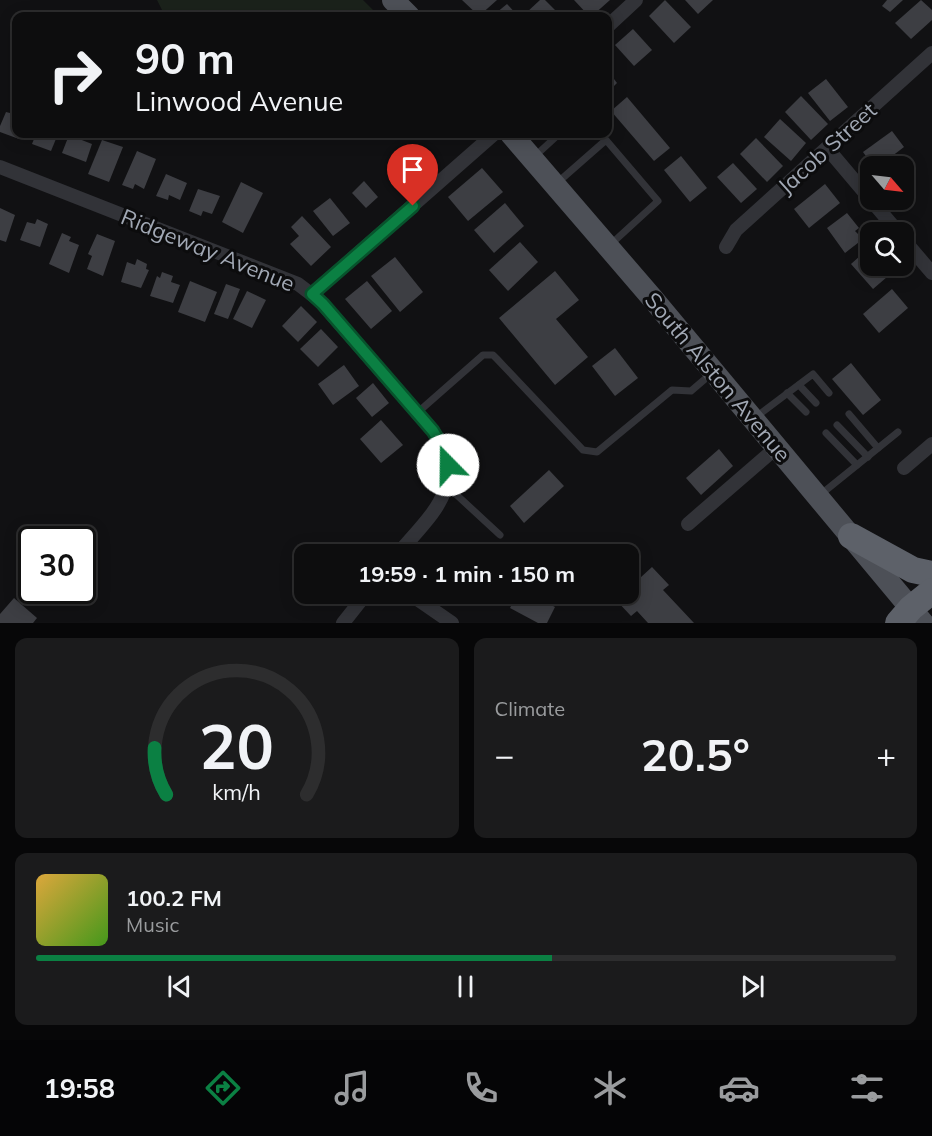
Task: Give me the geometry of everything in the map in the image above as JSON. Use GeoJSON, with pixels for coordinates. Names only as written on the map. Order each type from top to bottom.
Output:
{"type":"FeatureCollection","features":[{"type":"Feature","properties":{"kind":"highway"},"geometry":{"type":"LineString","coordinates":[[851,536],[913,570],[932,574]]}},
{"type":"Feature","properties":{"kind":"highway"},"geometry":{"type":"LineString","coordinates":[[911,618],[932,591]]}},
{"type":"Feature","properties":{"kind":"main road"},"geometry":{"type":"LineString","coordinates":[[393,0],[405,12]]}},
{"type":"Feature","properties":{"kind":"main road","name":"South Alston Avenue"},"geometry":{"type":"LineString","coordinates":[[514,138],[714,371],[851,536],[911,618]]}},
{"type":"Feature","properties":{"kind":"street"},"geometry":{"type":"LineString","coordinates":[[612,22],[636,0]]}},
{"type":"Feature","properties":{"kind":"street","name":"Jacob Street"},"geometry":{"type":"LineString","coordinates":[[726,247],[736,230],[932,53]]}},
{"type":"Feature","properties":{"kind":"street"},"geometry":{"type":"LineString","coordinates":[[312,294],[489,138]]}},
{"type":"Feature","properties":{"kind":"street"},"geometry":{"type":"LineString","coordinates":[[827,148],[890,222]]}},
{"type":"Feature","properties":{"kind":"street","name":"Ridgeway Avenue"},"geometry":{"type":"LineString","coordinates":[[0,167],[298,284],[323,304],[433,431],[442,446],[448,465],[447,486]]}},
{"type":"Feature","properties":{"kind":"street"},"geometry":{"type":"LineString","coordinates":[[914,252],[932,273]]}},
{"type":"Feature","properties":{"kind":"street"},"geometry":{"type":"LineString","coordinates":[[904,468],[932,444]]}},
{"type":"Feature","properties":{"kind":"street"},"geometry":{"type":"LineString","coordinates":[[688,524],[777,447]]}},
{"type":"Feature","properties":{"kind":"street"},"geometry":{"type":"LineString","coordinates":[[406,544],[434,511],[447,486]]}},
{"type":"Feature","properties":{"kind":"street"},"geometry":{"type":"LineString","coordinates":[[343,623],[358,604]]}},
{"type":"Feature","properties":{"kind":"street"},"geometry":{"type":"LineString","coordinates":[[424,604],[452,623]]}},
{"type":"Feature","properties":{"kind":"lane"},"geometry":{"type":"LineString","coordinates":[[532,159],[555,138]]}},
{"type":"Feature","properties":{"kind":"lane"},"geometry":{"type":"LineString","coordinates":[[555,185],[606,140],[658,201],[608,247]]}},
{"type":"Feature","properties":{"kind":"lane"},"geometry":{"type":"LineString","coordinates":[[417,413],[483,355],[487,354],[497,359],[583,450],[597,452],[672,390],[691,391],[714,371]]}},
{"type":"Feature","properties":{"kind":"lane"},"geometry":{"type":"LineString","coordinates":[[753,419],[813,374],[829,393]]}},
{"type":"Feature","properties":{"kind":"lane"},"geometry":{"type":"LineString","coordinates":[[799,385],[816,403]]}},
{"type":"Feature","properties":{"kind":"lane"},"geometry":{"type":"LineString","coordinates":[[787,393],[806,412]]}},
{"type":"Feature","properties":{"kind":"lane"},"geometry":{"type":"LineString","coordinates":[[849,414],[878,448]]}},
{"type":"Feature","properties":{"kind":"lane"},"geometry":{"type":"LineString","coordinates":[[837,425],[867,457]]}},
{"type":"Feature","properties":{"kind":"lane"},"geometry":{"type":"LineString","coordinates":[[818,497],[898,432]]}},
{"type":"Feature","properties":{"kind":"lane"},"geometry":{"type":"LineString","coordinates":[[826,433],[857,465]]}},
{"type":"Feature","properties":{"kind":"lane"},"geometry":{"type":"LineString","coordinates":[[447,486],[500,535]]}},
{"type":"Feature","properties":{"kind":"shaded area"},"geometry":{"type":"Polygon","coordinates":[[[157,0],[363,0],[375,12],[163,12],[157,0]]]}},
{"type":"Feature","properties":{"kind":"building"},"geometry":{"type":"Polygon","coordinates":[[[462,0],[497,0],[484,12],[475,12],[462,0]]]}},
{"type":"Feature","properties":{"kind":"building"},"geometry":{"type":"Polygon","coordinates":[[[540,0],[545,0],[557,12],[527,12],[540,0]]]}},
{"type":"Feature","properties":{"kind":"building"},"geometry":{"type":"Polygon","coordinates":[[[574,0],[610,0],[596,12],[585,12],[574,0]]]}},
{"type":"Feature","properties":{"kind":"building"},"geometry":{"type":"Polygon","coordinates":[[[665,0],[691,27],[674,43],[649,16],[665,0]]]}},
{"type":"Feature","properties":{"kind":"building"},"geometry":{"type":"Polygon","coordinates":[[[685,0],[713,0],[698,14],[685,0]]]}},
{"type":"Feature","properties":{"kind":"building"},"geometry":{"type":"Polygon","coordinates":[[[887,0],[903,0],[890,12],[882,6],[887,0]]]}},
{"type":"Feature","properties":{"kind":"building"},"geometry":{"type":"Polygon","coordinates":[[[921,0],[932,10],[932,20],[911,39],[895,23],[921,0]]]}},
{"type":"Feature","properties":{"kind":"building"},"geometry":{"type":"Polygon","coordinates":[[[507,4],[514,12],[497,12],[507,4]]]}},
{"type":"Feature","properties":{"kind":"building"},"geometry":{"type":"Polygon","coordinates":[[[633,29],[652,50],[634,66],[615,45],[633,29]]]}},
{"type":"Feature","properties":{"kind":"building"},"geometry":{"type":"Polygon","coordinates":[[[612,76],[617,83],[612,88],[612,76]]]}},
{"type":"Feature","properties":{"kind":"building"},"geometry":{"type":"Polygon","coordinates":[[[826,79],[848,107],[830,121],[808,93],[826,79]]]}},
{"type":"Feature","properties":{"kind":"building"},"geometry":{"type":"Polygon","coordinates":[[[801,96],[828,124],[811,140],[785,112],[801,96]]]}},
{"type":"Feature","properties":{"kind":"building"},"geometry":{"type":"Polygon","coordinates":[[[627,97],[670,148],[654,161],[612,110],[627,97]]]}},
{"type":"Feature","properties":{"kind":"building"},"geometry":{"type":"Polygon","coordinates":[[[6,112],[12,114],[12,136],[0,132],[6,112]]]}},
{"type":"Feature","properties":{"kind":"building"},"geometry":{"type":"Polygon","coordinates":[[[780,119],[806,143],[791,161],[764,137],[780,119]]]}},
{"type":"Feature","properties":{"kind":"building"},"geometry":{"type":"Polygon","coordinates":[[[892,131],[904,147],[892,156],[866,156],[863,152],[892,131]]]}},
{"type":"Feature","properties":{"kind":"building"},"geometry":{"type":"Polygon","coordinates":[[[34,138],[56,138],[51,151],[32,144],[34,138]]]}},
{"type":"Feature","properties":{"kind":"building"},"geometry":{"type":"Polygon","coordinates":[[[68,138],[77,138],[92,144],[86,162],[62,153],[68,138]]]}},
{"type":"Feature","properties":{"kind":"building"},"geometry":{"type":"Polygon","coordinates":[[[756,138],[783,166],[767,182],[740,154],[756,138]]]}},
{"type":"Feature","properties":{"kind":"building"},"geometry":{"type":"Polygon","coordinates":[[[102,140],[123,147],[109,182],[88,174],[102,140]]]}},
{"type":"Feature","properties":{"kind":"building"},"geometry":{"type":"Polygon","coordinates":[[[137,151],[156,159],[144,189],[135,184],[133,189],[122,185],[137,151]]]}},
{"type":"Feature","properties":{"kind":"building"},"geometry":{"type":"Polygon","coordinates":[[[681,156],[707,188],[690,202],[664,170],[681,156]]]}},
{"type":"Feature","properties":{"kind":"building"},"geometry":{"type":"Polygon","coordinates":[[[733,163],[757,189],[741,203],[717,177],[733,163]]]}},
{"type":"Feature","properties":{"kind":"building"},"geometry":{"type":"Polygon","coordinates":[[[482,168],[503,192],[468,221],[448,197],[482,168]]]}},
{"type":"Feature","properties":{"kind":"building"},"geometry":{"type":"Polygon","coordinates":[[[166,174],[187,183],[180,200],[169,195],[168,200],[156,196],[166,174]]]}},
{"type":"Feature","properties":{"kind":"building"},"geometry":{"type":"Polygon","coordinates":[[[364,181],[378,197],[366,208],[352,193],[364,181]]]}},
{"type":"Feature","properties":{"kind":"building"},"geometry":{"type":"Polygon","coordinates":[[[241,182],[263,193],[243,233],[222,222],[241,182]]]}},
{"type":"Feature","properties":{"kind":"building"},"geometry":{"type":"Polygon","coordinates":[[[825,184],[840,203],[809,228],[794,209],[825,184]]]}},
{"type":"Feature","properties":{"kind":"building"},"geometry":{"type":"Polygon","coordinates":[[[198,189],[220,196],[212,214],[203,211],[201,216],[189,211],[198,189]]]}},
{"type":"Feature","properties":{"kind":"building"},"geometry":{"type":"Polygon","coordinates":[[[330,198],[350,223],[333,236],[313,211],[330,198]]]}},
{"type":"Feature","properties":{"kind":"building"},"geometry":{"type":"Polygon","coordinates":[[[505,203],[524,226],[494,253],[474,230],[505,203]]]}},
{"type":"Feature","properties":{"kind":"building"},"geometry":{"type":"Polygon","coordinates":[[[0,208],[15,215],[6,242],[0,240],[0,208]]]}},
{"type":"Feature","properties":{"kind":"building"},"geometry":{"type":"Polygon","coordinates":[[[847,213],[859,228],[855,231],[860,236],[860,241],[845,253],[827,228],[847,213]]]}},
{"type":"Feature","properties":{"kind":"building"},"geometry":{"type":"Polygon","coordinates":[[[302,216],[331,247],[311,266],[290,244],[299,236],[291,227],[302,216]]]}},
{"type":"Feature","properties":{"kind":"building"},"geometry":{"type":"Polygon","coordinates":[[[37,219],[48,224],[40,247],[20,240],[27,222],[35,224],[37,219]]]}},
{"type":"Feature","properties":{"kind":"building"},"geometry":{"type":"Polygon","coordinates":[[[62,233],[71,237],[69,241],[79,245],[69,273],[49,264],[62,233]]]}},
{"type":"Feature","properties":{"kind":"building"},"geometry":{"type":"Polygon","coordinates":[[[97,234],[115,241],[103,276],[87,269],[92,256],[88,254],[97,234]]]}},
{"type":"Feature","properties":{"kind":"building"},"geometry":{"type":"Polygon","coordinates":[[[520,242],[538,262],[508,291],[489,270],[520,242]]]}},
{"type":"Feature","properties":{"kind":"building"},"geometry":{"type":"Polygon","coordinates":[[[860,256],[860,274],[851,264],[860,256]]]}},
{"type":"Feature","properties":{"kind":"building"},"geometry":{"type":"Polygon","coordinates":[[[395,257],[423,292],[400,312],[371,276],[395,257]]]}},
{"type":"Feature","properties":{"kind":"building"},"geometry":{"type":"Polygon","coordinates":[[[137,259],[147,264],[146,269],[149,270],[141,288],[121,282],[127,262],[135,265],[137,259]]]}},
{"type":"Feature","properties":{"kind":"building"},"geometry":{"type":"Polygon","coordinates":[[[555,271],[579,300],[556,319],[588,357],[555,385],[499,318],[555,271]]]}},
{"type":"Feature","properties":{"kind":"building"},"geometry":{"type":"Polygon","coordinates":[[[162,272],[173,276],[171,282],[180,285],[173,303],[150,296],[157,276],[160,278],[162,272]]]}},
{"type":"Feature","properties":{"kind":"building"},"geometry":{"type":"Polygon","coordinates":[[[862,276],[888,276],[873,289],[862,276]]]}},
{"type":"Feature","properties":{"kind":"building"},"geometry":{"type":"Polygon","coordinates":[[[190,281],[217,292],[205,322],[178,312],[190,281]]]}},
{"type":"Feature","properties":{"kind":"building"},"geometry":{"type":"Polygon","coordinates":[[[367,281],[392,311],[371,329],[345,299],[367,281]]]}},
{"type":"Feature","properties":{"kind":"building"},"geometry":{"type":"Polygon","coordinates":[[[226,284],[240,289],[228,319],[214,314],[226,284]]]}},
{"type":"Feature","properties":{"kind":"building"},"geometry":{"type":"Polygon","coordinates":[[[892,289],[908,308],[879,333],[863,314],[892,289]]]}},
{"type":"Feature","properties":{"kind":"building"},"geometry":{"type":"Polygon","coordinates":[[[247,291],[266,300],[252,328],[233,319],[247,291]]]}},
{"type":"Feature","properties":{"kind":"building"},"geometry":{"type":"Polygon","coordinates":[[[301,306],[317,322],[298,342],[282,326],[301,306]]]}},
{"type":"Feature","properties":{"kind":"building"},"geometry":{"type":"Polygon","coordinates":[[[321,329],[338,347],[318,367],[300,349],[321,329]]]}},
{"type":"Feature","properties":{"kind":"building"},"geometry":{"type":"Polygon","coordinates":[[[615,348],[638,378],[615,396],[592,366],[615,348]]]}},
{"type":"Feature","properties":{"kind":"building"},"geometry":{"type":"Polygon","coordinates":[[[851,363],[881,400],[863,415],[832,379],[851,363]]]}},
{"type":"Feature","properties":{"kind":"building"},"geometry":{"type":"Polygon","coordinates":[[[344,365],[359,386],[333,405],[318,384],[344,365]]]}},
{"type":"Feature","properties":{"kind":"building"},"geometry":{"type":"Polygon","coordinates":[[[373,383],[389,403],[372,417],[356,398],[373,383]]]}},
{"type":"Feature","properties":{"kind":"building"},"geometry":{"type":"Polygon","coordinates":[[[381,420],[403,445],[381,463],[360,439],[381,420]]]}},
{"type":"Feature","properties":{"kind":"building"},"geometry":{"type":"Polygon","coordinates":[[[719,449],[733,466],[701,495],[686,478],[719,449]]]}},
{"type":"Feature","properties":{"kind":"building"},"geometry":{"type":"Polygon","coordinates":[[[549,470],[564,486],[524,523],[510,506],[549,470]]]}},
{"type":"Feature","properties":{"kind":"building"},"geometry":{"type":"Polygon","coordinates":[[[652,567],[669,585],[663,590],[694,623],[648,623],[637,611],[631,616],[620,604],[639,604],[639,579],[652,567]]]}},
{"type":"Feature","properties":{"kind":"building"},"geometry":{"type":"Polygon","coordinates":[[[14,598],[18,604],[37,618],[33,623],[0,623],[0,614],[14,598]]]}},
{"type":"Feature","properties":{"kind":"building"},"geometry":{"type":"Polygon","coordinates":[[[512,604],[549,604],[555,607],[547,623],[538,623],[510,608],[512,604]]]}},
{"type":"Feature","properties":{"kind":"route"},"geometry":{"type":"LineString","coordinates":[[413,206],[312,294],[433,431],[442,446],[448,465]]}}]}
